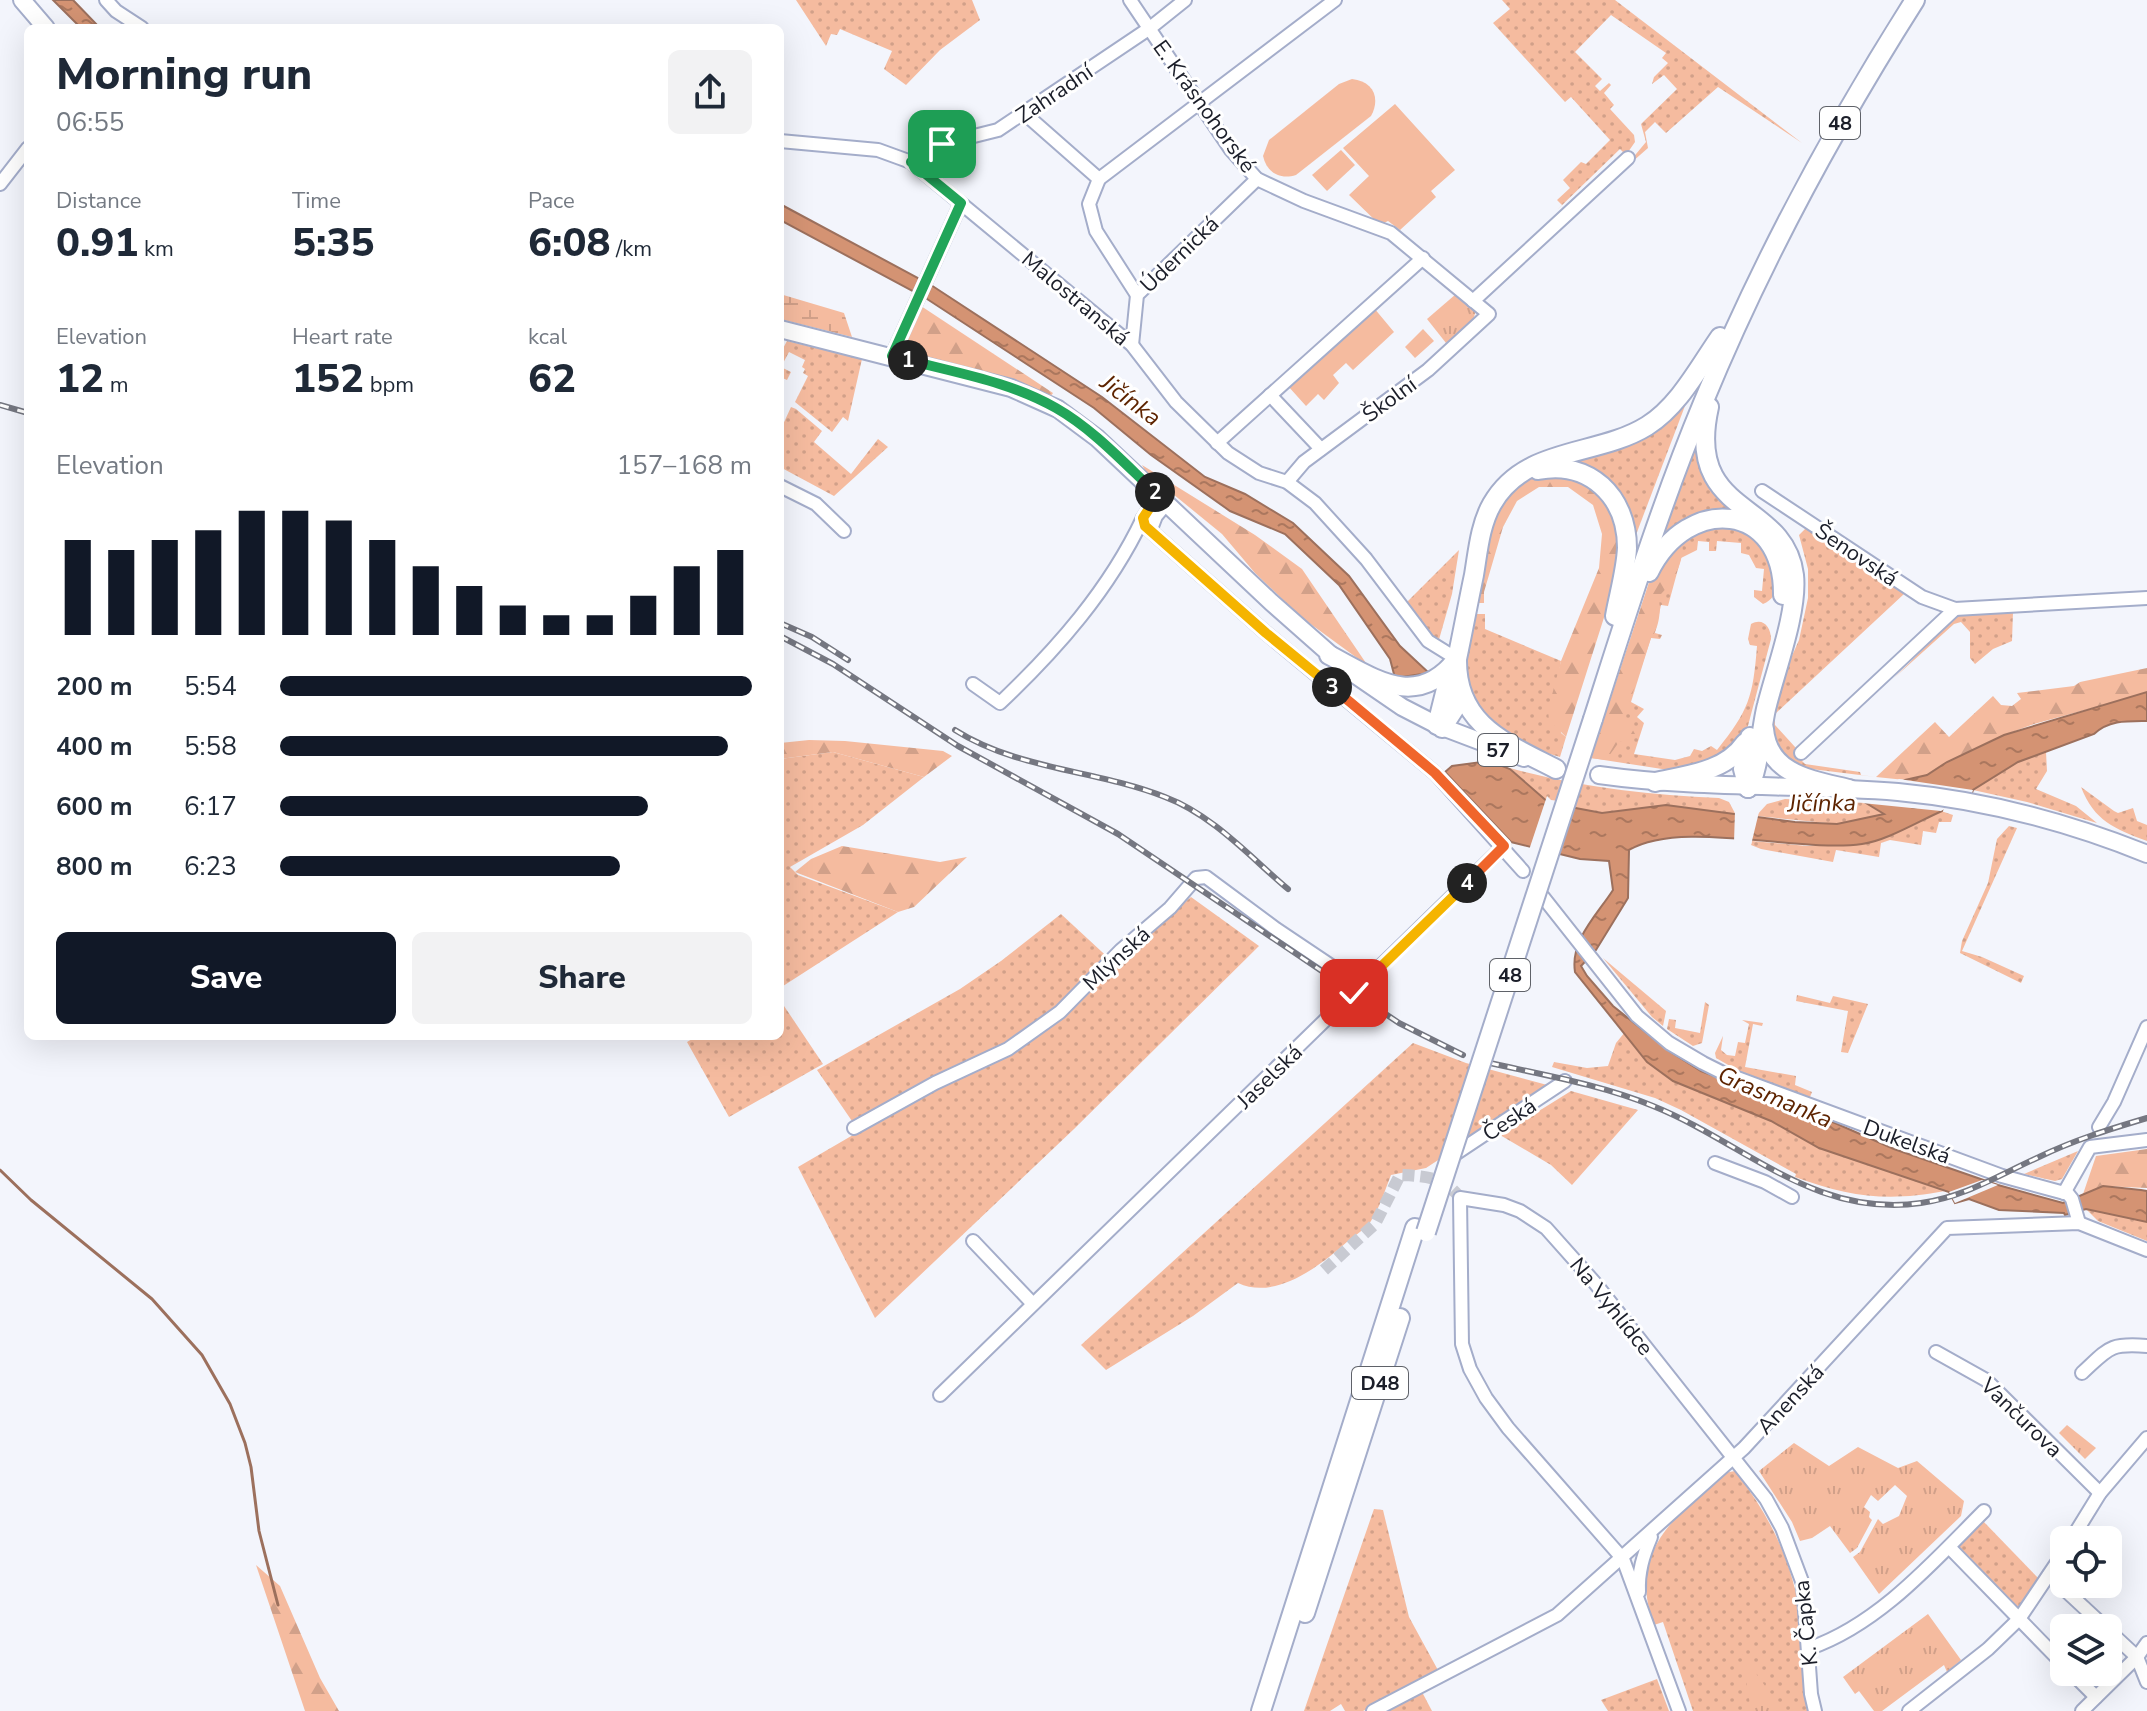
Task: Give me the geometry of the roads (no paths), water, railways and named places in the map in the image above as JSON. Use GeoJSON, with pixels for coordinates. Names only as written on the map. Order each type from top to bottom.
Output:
{"type":"FeatureCollection","features":[{"type":"Feature","properties":{"kind":"highway","name":"48"},"geometry":{"type":"LineString","coordinates":[[1421,1230],[1669,462],[1763,246],[1810,155],[1903,0]]}},
{"type":"Feature","properties":{"kind":"highway","name":"48"},"geometry":{"type":"LineString","coordinates":[[1725,339],[1819,160],[1915,0]]}},
{"type":"Feature","properties":{"kind":"highway"},"geometry":{"type":"LineString","coordinates":[[1440,727],[1481,533],[1488,511],[1500,492],[1523,473],[1558,454],[1616,440],[1651,423],[1681,393],[1725,339]]}},
{"type":"Feature","properties":{"kind":"highway"},"geometry":{"type":"LineString","coordinates":[[1655,782],[1704,771],[1728,760],[1744,744],[1759,719],[1794,601],[1794,573],[1786,550],[1778,539],[1725,492],[1707,460],[1707,416],[1725,339]]}},
{"type":"Feature","properties":{"kind":"highway"},"geometry":{"type":"LineString","coordinates":[[1523,473],[1568,468],[1597,480],[1612,495],[1623,519],[1627,545],[1620,618]]}},
{"type":"Feature","properties":{"kind":"highway"},"geometry":{"type":"LineString","coordinates":[[1620,618],[1654,561],[1679,532],[1697,522],[1714,518],[1733,519],[1749,524],[1763,537],[1773,552],[1784,590],[1759,719],[1754,777],[1748,788]]}},
{"type":"Feature","properties":{"kind":"highway"},"geometry":{"type":"LineString","coordinates":[[1329,655],[1387,685],[1401,688],[1420,685],[1455,667]]}},
{"type":"Feature","properties":{"kind":"highway"},"geometry":{"type":"LineString","coordinates":[[1455,667],[1468,705],[1485,729],[1501,741],[1556,769]]}},
{"type":"Feature","properties":{"kind":"highway"},"geometry":{"type":"LineString","coordinates":[[1759,719],[1766,741],[1784,768],[1798,776],[1849,789]]}},
{"type":"Feature","properties":{"kind":"highway","name":"D48"},"geometry":{"type":"LineString","coordinates":[[1261,1711],[1421,1230]]}},
{"type":"Feature","properties":{"kind":"highway","name":"D48"},"geometry":{"type":"LineString","coordinates":[[1274,1711],[1421,1230]]}},
{"type":"Feature","properties":{"kind":"main road"},"geometry":{"type":"LineString","coordinates":[[22,0],[43,24]]}},
{"type":"Feature","properties":{"kind":"main road","name":"57"},"geometry":{"type":"LineString","coordinates":[[784,330],[1011,388],[1043,401],[1085,428],[1329,655],[1371,687],[1440,727],[1556,769]]}},
{"type":"Feature","properties":{"kind":"main road"},"geometry":{"type":"LineString","coordinates":[[1599,775],[1748,788],[1849,789],[1957,800],[2039,818],[2147,854]]}},
{"type":"Feature","properties":{"kind":"street"},"geometry":{"type":"LineString","coordinates":[[106,0],[136,24]]}},
{"type":"Feature","properties":{"kind":"street","name":"E. Krásnohorské"},"geometry":{"type":"LineString","coordinates":[[1130,0],[1231,150],[1257,179],[1304,201],[1391,233],[1489,314]]}},
{"type":"Feature","properties":{"kind":"street","name":"Zahradní"},"geometry":{"type":"LineString","coordinates":[[911,162],[942,144],[998,130],[1150,28],[1185,0]]}},
{"type":"Feature","properties":{"kind":"street"},"geometry":{"type":"LineString","coordinates":[[1137,295],[1096,231],[1089,204],[1099,179],[1335,0]]}},
{"type":"Feature","properties":{"kind":"street"},"geometry":{"type":"LineString","coordinates":[[1024,113],[1099,179]]}},
{"type":"Feature","properties":{"kind":"street","name":"Malostranská"},"geometry":{"type":"LineString","coordinates":[[784,141],[878,150],[911,162],[1132,345],[1176,402],[1217,443],[1259,473],[1287,482],[1315,503],[1366,559],[1428,641],[1455,667]]}},
{"type":"Feature","properties":{"kind":"street"},"geometry":{"type":"LineString","coordinates":[[0,184],[24,153]]}},
{"type":"Feature","properties":{"kind":"street"},"geometry":{"type":"LineString","coordinates":[[1473,301],[1628,158]]}},
{"type":"Feature","properties":{"kind":"street","name":"Údernická"},"geometry":{"type":"LineString","coordinates":[[1132,345],[1137,295],[1257,179]]}},
{"type":"Feature","properties":{"kind":"street"},"geometry":{"type":"LineString","coordinates":[[892,356],[961,203]]}},
{"type":"Feature","properties":{"kind":"street"},"geometry":{"type":"LineString","coordinates":[[1217,443],[1423,258]]}},
{"type":"Feature","properties":{"kind":"street","name":"Školní"},"geometry":{"type":"LineString","coordinates":[[1287,482],[1304,462],[1428,370],[1489,314]]}},
{"type":"Feature","properties":{"kind":"street"},"geometry":{"type":"LineString","coordinates":[[1270,395],[1321,449]]}},
{"type":"Feature","properties":{"kind":"street"},"geometry":{"type":"LineString","coordinates":[[784,488],[816,504],[844,531]]}},
{"type":"Feature","properties":{"kind":"street","name":"Šenovská"},"geometry":{"type":"LineString","coordinates":[[1762,491],[1922,597],[1955,609],[2147,598]]}},
{"type":"Feature","properties":{"kind":"street"},"geometry":{"type":"LineString","coordinates":[[973,684],[1000,703],[1041,664],[1099,594],[1144,525],[1156,516],[1162,499]]}},
{"type":"Feature","properties":{"kind":"street"},"geometry":{"type":"LineString","coordinates":[[1144,525],[1254,623],[1414,754],[1504,846],[1523,871]]}},
{"type":"Feature","properties":{"kind":"street"},"geometry":{"type":"LineString","coordinates":[[1801,753],[1955,609]]}},
{"type":"Feature","properties":{"kind":"street","name":"Jaselská"},"geometry":{"type":"LineString","coordinates":[[940,1395],[1504,846]]}},
{"type":"Feature","properties":{"kind":"street","name":"Mlýnská"},"geometry":{"type":"LineString","coordinates":[[854,1128],[935,1083],[1008,1049],[1060,1012],[1121,950],[1170,908],[1196,878],[1206,877],[1361,986]]}},
{"type":"Feature","properties":{"kind":"street","name":"Dukelská"},"geometry":{"type":"LineString","coordinates":[[1543,897],[1637,1016],[1669,1043],[1721,1072],[2071,1204],[2147,1250]]}},
{"type":"Feature","properties":{"kind":"street"},"geometry":{"type":"LineString","coordinates":[[2099,1127],[2114,1102],[2147,1027]]}},
{"type":"Feature","properties":{"kind":"street","name":"Česká"},"geometry":{"type":"LineString","coordinates":[[1452,1156],[1565,1081]]}},
{"type":"Feature","properties":{"kind":"street"},"geometry":{"type":"LineString","coordinates":[[2071,1204],[2090,1147],[2147,1140]]}},
{"type":"Feature","properties":{"kind":"street"},"geometry":{"type":"LineString","coordinates":[[1715,1163],[1765,1182],[1792,1197]]}},
{"type":"Feature","properties":{"kind":"street","name":"Na Vyhlídce"},"geometry":{"type":"LineString","coordinates":[[1623,1559],[1508,1428],[1470,1369],[1462,1344],[1460,1198],[1512,1208],[1546,1228],[1595,1283],[1734,1458]]}},
{"type":"Feature","properties":{"kind":"street","name":"Anenská"},"geometry":{"type":"LineString","coordinates":[[1373,1711],[1557,1615],[1734,1458],[1947,1228],[2071,1204]]}},
{"type":"Feature","properties":{"kind":"street"},"geometry":{"type":"LineString","coordinates":[[973,1241],[1033,1304]]}},
{"type":"Feature","properties":{"kind":"street"},"geometry":{"type":"LineString","coordinates":[[2082,1373],[2111,1347],[2147,1346]]}},
{"type":"Feature","properties":{"kind":"street","name":"Vančurova"},"geometry":{"type":"LineString","coordinates":[[1936,1352],[1986,1380],[2100,1493]]}},
{"type":"Feature","properties":{"kind":"street"},"geometry":{"type":"LineString","coordinates":[[2080,1526],[2100,1493],[2147,1438]]}},
{"type":"Feature","properties":{"kind":"street","name":"K. Čapka"},"geometry":{"type":"LineString","coordinates":[[1734,1458],[1766,1499],[1796,1562],[1803,1584],[1815,1711]]}},
{"type":"Feature","properties":{"kind":"street"},"geometry":{"type":"LineString","coordinates":[[1810,1648],[1837,1638],[1893,1598],[1984,1511]]}},
{"type":"Feature","properties":{"kind":"street"},"geometry":{"type":"LineString","coordinates":[[1641,1607],[1638,1578],[1642,1557],[1661,1524]]}},
{"type":"Feature","properties":{"kind":"street"},"geometry":{"type":"LineString","coordinates":[[1945,1550],[2050,1651]]}},
{"type":"Feature","properties":{"kind":"street"},"geometry":{"type":"LineString","coordinates":[[1623,1559],[1679,1711]]}},
{"type":"Feature","properties":{"kind":"street"},"geometry":{"type":"LineString","coordinates":[[1909,1711],[1988,1649],[2019,1619],[2049,1575],[2091,1614]]}},
{"type":"Feature","properties":{"kind":"street"},"geometry":{"type":"LineString","coordinates":[[2122,1643],[2137,1657],[2147,1682]]}},
{"type":"Feature","properties":{"kind":"street"},"geometry":{"type":"LineString","coordinates":[[2082,1711],[2137,1657],[2147,1643]]}},
{"type":"Feature","properties":{"kind":"street"},"geometry":{"type":"LineString","coordinates":[[2085,1686],[2096,1697]]}},
{"type":"Feature","properties":{"kind":"water"},"geometry":{"type":"Polygon","coordinates":[[[53,0],[73,0],[96,24],[77,24],[53,0]]]}},
{"type":"Feature","properties":{"kind":"water"},"geometry":{"type":"Polygon","coordinates":[[[784,206],[931,285],[1102,397],[1205,477],[1245,494],[1293,523],[1349,576],[1400,646],[1429,673],[1395,678],[1390,659],[1339,585],[1285,534],[1230,511],[1151,455],[1094,408],[924,297],[784,222],[784,206]]]}},
{"type":"Feature","properties":{"kind":"water"},"geometry":{"type":"Polygon","coordinates":[[[2147,692],[2147,721],[2112,724],[2094,734],[2018,762],[1942,811],[1871,842],[1836,846],[1678,837],[1651,841],[1629,850],[1628,898],[1596,950],[1581,966],[1613,1006],[1669,1051],[1701,1071],[1894,1149],[1998,1185],[2063,1203],[2103,1186],[2147,1191],[2147,1222],[2086,1209],[2065,1215],[1999,1210],[1969,1199],[1955,1203],[1949,1192],[1819,1148],[1771,1121],[1673,1081],[1647,1062],[1575,972],[1581,939],[1613,890],[1609,861],[1580,859],[1511,842],[1445,772],[1452,766],[1489,761],[1510,769],[1549,803],[1602,813],[1666,805],[1795,822],[1837,824],[1884,814],[1866,803],[1905,780],[1927,775],[2004,735],[2147,692]]]}},
{"type":"Feature","properties":{"kind":"waterway"},"geometry":{"type":"LineString","coordinates":[[0,1170],[31,1200],[152,1299],[202,1355],[230,1404],[245,1443],[259,1531],[278,1605]]}},
{"type":"Feature","properties":{"kind":"tunnel"},"geometry":{"type":"LineString","coordinates":[[1324,1270],[1375,1224],[1400,1175],[1426,1177],[1441,1182],[1460,1198]]}},
{"type":"Feature","properties":{"kind":"railway"},"geometry":{"type":"LineString","coordinates":[[0,405],[24,412]]}},
{"type":"Feature","properties":{"kind":"railway"},"geometry":{"type":"LineString","coordinates":[[784,625],[812,637],[848,660]]}},
{"type":"Feature","properties":{"kind":"railway"},"geometry":{"type":"LineString","coordinates":[[784,638],[833,664],[958,746],[1118,834],[1399,1023],[1463,1055]]}},
{"type":"Feature","properties":{"kind":"railway"},"geometry":{"type":"LineString","coordinates":[[955,730],[1005,754],[1139,788],[1183,805],[1215,826],[1288,889]]}},
{"type":"Feature","properties":{"kind":"railway"},"geometry":{"type":"LineString","coordinates":[[1490,1063],[1573,1081],[1634,1099],[1686,1121],[1813,1189],[1882,1205],[1921,1203],[1952,1196],[2065,1145],[2147,1118]]}},
{"type":"Feature","properties":{"kind":"water label","name":"Jičínka"},"geometry":{"type":"Point","coordinates":[1131,400]}},
{"type":"Feature","properties":{"kind":"water label","name":"Jičínka"},"geometry":{"type":"Point","coordinates":[1822,803]}},
{"type":"Feature","properties":{"kind":"water label","name":"Grasmanka"},"geometry":{"type":"Point","coordinates":[1775,1097]}}]}
